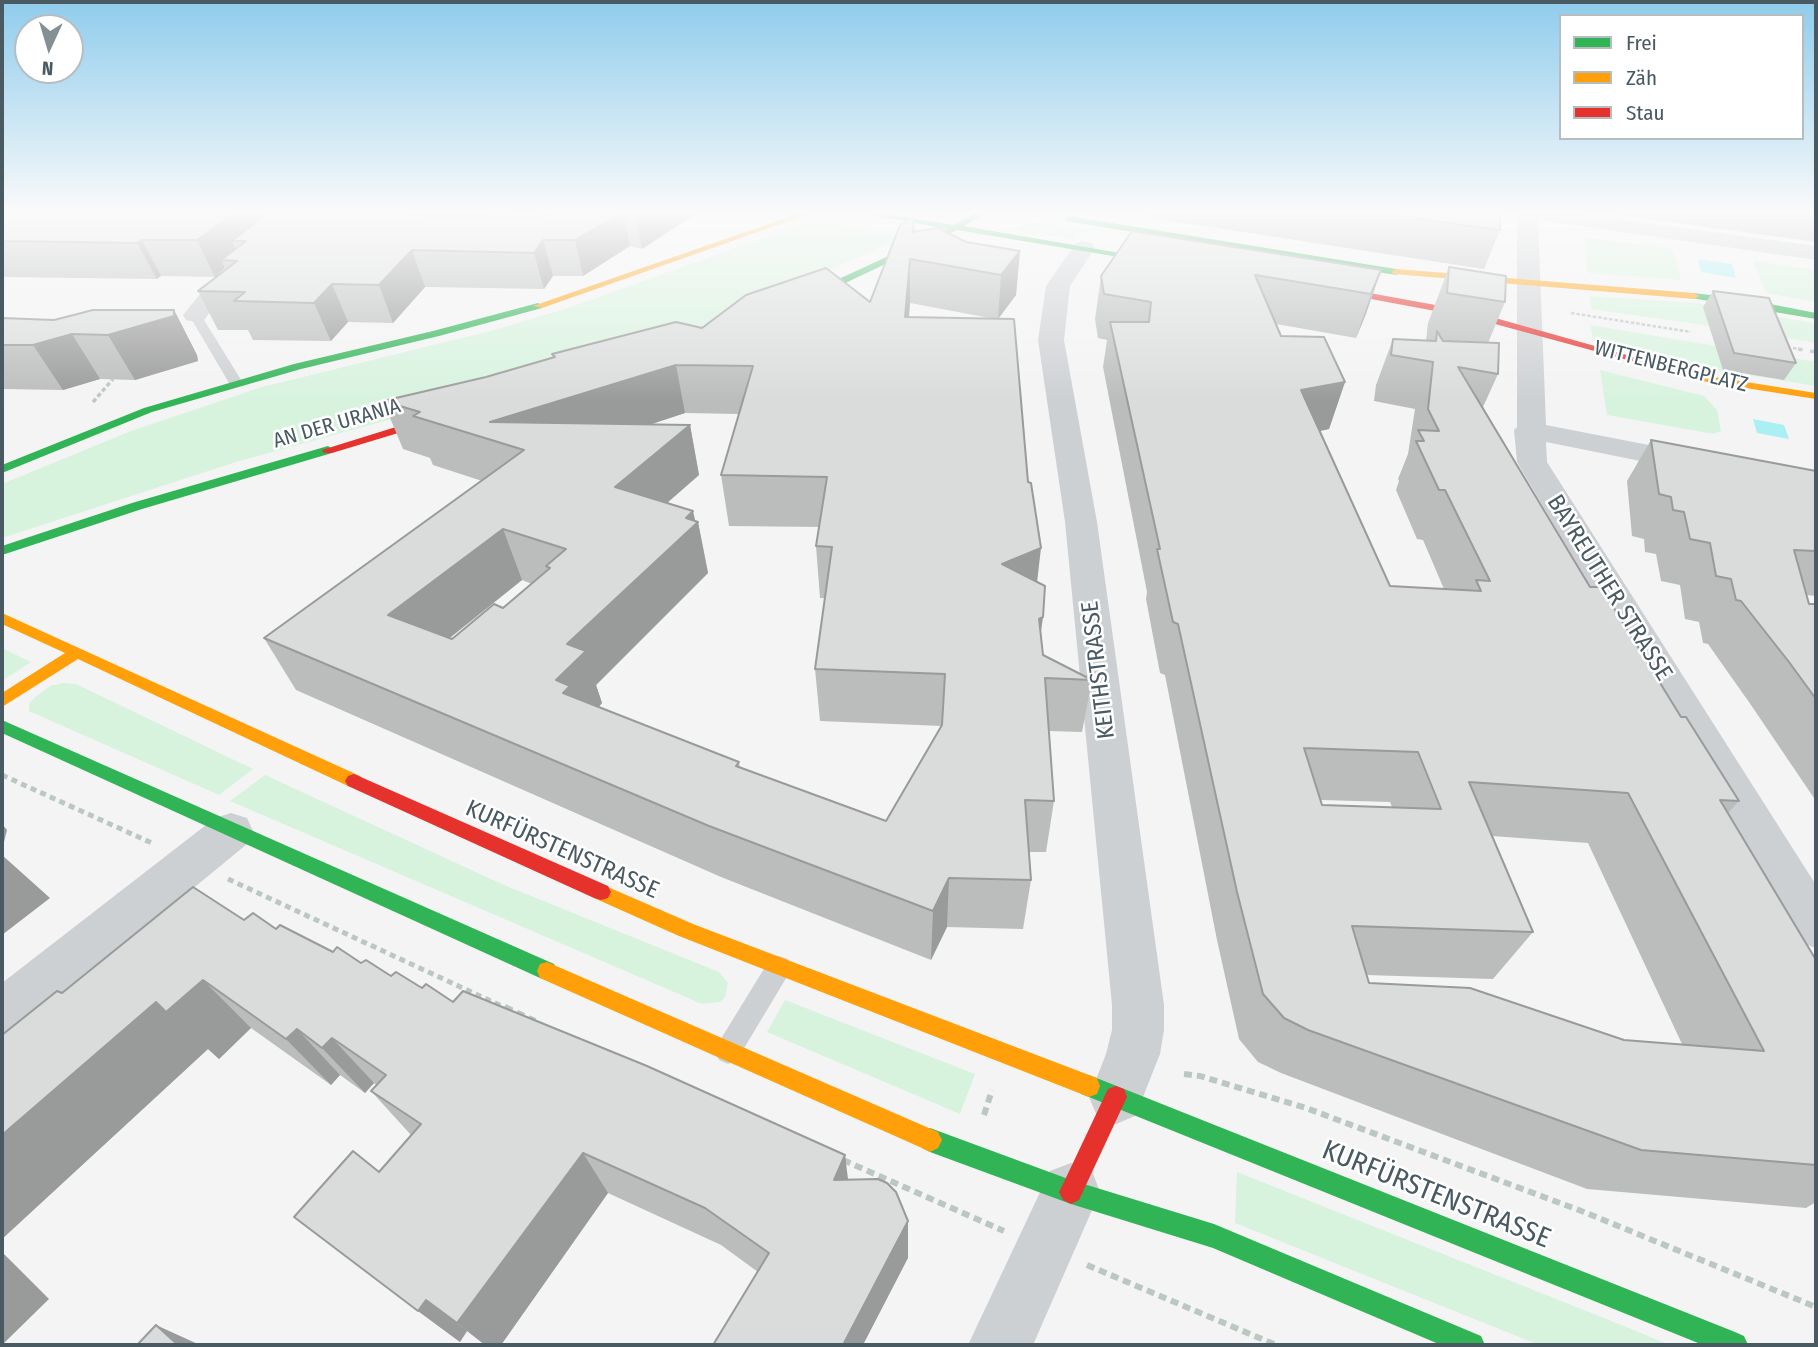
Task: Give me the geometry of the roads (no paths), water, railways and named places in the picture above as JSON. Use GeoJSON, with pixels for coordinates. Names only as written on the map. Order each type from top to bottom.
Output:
{"type":"FeatureCollection","features":[{"type":"Feature","properties":{"kind":"main road"},"geometry":{"type":"LineString","coordinates":[[2,468],[148,410],[236,383],[542,305],[626,276]]}},
{"type":"Feature","properties":{"kind":"main road"},"geometry":{"type":"LineString","coordinates":[[779,311],[854,276]]}},
{"type":"Feature","properties":{"kind":"main road"},"geometry":{"type":"LineString","coordinates":[[1430,276],[1701,296],[1816,317]]}},
{"type":"Feature","properties":{"kind":"main road","name":"WITTENBERGPLATZ"},"geometry":{"type":"LineString","coordinates":[[1305,285],[1435,307],[1697,377],[1816,397]]}},
{"type":"Feature","properties":{"kind":"main road","name":"AN DER URANIA"},"geometry":{"type":"LineString","coordinates":[[2,551],[217,481],[462,411]]}},
{"type":"Feature","properties":{"kind":"main road","name":"KURFÜRSTENSTRASSE"},"geometry":{"type":"LineString","coordinates":[[2,618],[75,654],[685,930],[1116,1097],[1734,1345]]}},
{"type":"Feature","properties":{"kind":"main road"},"geometry":{"type":"LineString","coordinates":[[2,701],[75,654]]}},
{"type":"Feature","properties":{"kind":"main road"},"geometry":{"type":"LineString","coordinates":[[2,726],[231,831],[969,1157],[1070,1192],[1214,1236],[1472,1345]]}},
{"type":"Feature","properties":{"kind":"main road"},"geometry":{"type":"LineString","coordinates":[[1070,1192],[1116,1097]]}},
{"type":"Feature","properties":{"kind":"street"},"geometry":{"type":"LineString","coordinates":[[195,315],[212,294],[234,276]]}},
{"type":"Feature","properties":{"kind":"street","name":"KEITHSTRASSE"},"geometry":{"type":"LineString","coordinates":[[1064,276],[1058,286],[1053,309],[1051,340],[1081,522],[1138,1004],[1138,1030],[1133,1054],[1116,1097]]}},
{"type":"Feature","properties":{"kind":"street","name":"BAYREUTHER STRASSE"},"geometry":{"type":"LineString","coordinates":[[1529,276],[1527,330],[1532,462],[1816,927]]}},
{"type":"Feature","properties":{"kind":"street"},"geometry":{"type":"LineString","coordinates":[[1529,430],[1724,469]]}},
{"type":"Feature","properties":{"kind":"street"},"geometry":{"type":"LineString","coordinates":[[2,1014],[231,831]]}},
{"type":"Feature","properties":{"kind":"street"},"geometry":{"type":"LineString","coordinates":[[1000,1345],[1070,1192]]}},
{"type":"Feature","properties":{"kind":"lane"},"geometry":{"type":"LineString","coordinates":[[195,315],[236,383]]}},
{"type":"Feature","properties":{"kind":"lane"},"geometry":{"type":"LineString","coordinates":[[727,1052],[779,967]]}},
{"type":"Feature","properties":{"kind":"water"},"geometry":{"type":"Polygon","coordinates":[[[1753,419],[1784,425],[1789,439],[1757,433],[1753,419]]]}}]}
